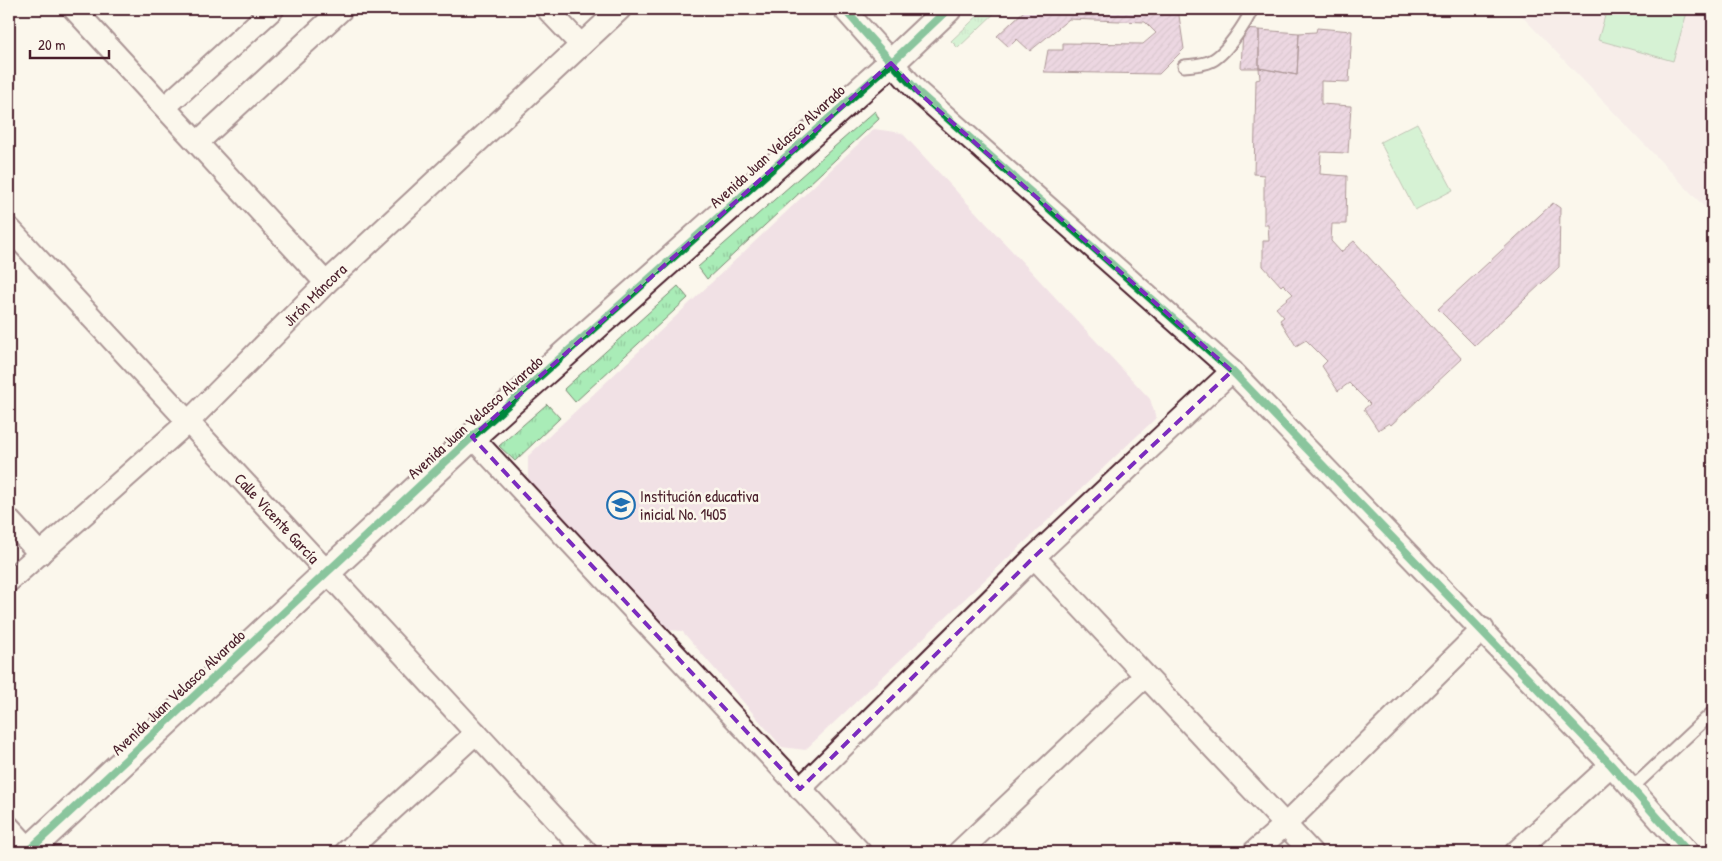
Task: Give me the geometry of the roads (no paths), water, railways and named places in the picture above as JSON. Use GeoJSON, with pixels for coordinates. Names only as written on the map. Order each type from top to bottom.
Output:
{"type":"FeatureCollection","features":[{"type":"Feature","properties":{"kind":"street"},"geometry":{"type":"LineString","coordinates":[[74,9],[326,283]]}},
{"type":"Feature","properties":{"kind":"street"},"geometry":{"type":"LineString","coordinates":[[165,107],[273,9]]}},
{"type":"Feature","properties":{"kind":"street"},"geometry":{"type":"LineString","coordinates":[[198,142],[342,9]]}},
{"type":"Feature","properties":{"kind":"street"},"geometry":{"type":"LineString","coordinates":[[547,9],[581,45]]}},
{"type":"Feature","properties":{"kind":"street","name":"Jirón Máncora"},"geometry":{"type":"LineString","coordinates":[[9,581],[188,422],[326,283],[620,9]]}},
{"type":"Feature","properties":{"kind":"street"},"geometry":{"type":"LineString","coordinates":[[844,9],[918,92],[1232,370],[1483,629],[1611,765],[1688,852]]}},
{"type":"Feature","properties":{"kind":"street","name":"Avenida Juan Velasco Alvarado"},"geometry":{"type":"LineString","coordinates":[[29,851],[472,437],[891,63],[948,9]]}},
{"type":"Feature","properties":{"kind":"street","name":"Calle Vicente García"},"geometry":{"type":"LineString","coordinates":[[9,228],[586,852]]}},
{"type":"Feature","properties":{"kind":"street"},"geometry":{"type":"LineString","coordinates":[[800,788],[1034,557],[1232,370]]}},
{"type":"Feature","properties":{"kind":"street"},"geometry":{"type":"LineString","coordinates":[[472,437],[860,852]]}},
{"type":"Feature","properties":{"kind":"street"},"geometry":{"type":"LineString","coordinates":[[9,520],[40,554]]}},
{"type":"Feature","properties":{"kind":"street"},"geometry":{"type":"LineString","coordinates":[[1034,557],[1311,852]]}},
{"type":"Feature","properties":{"kind":"street"},"geometry":{"type":"LineString","coordinates":[[1254,852],[1286,824],[1483,629]]}},
{"type":"Feature","properties":{"kind":"street"},"geometry":{"type":"LineString","coordinates":[[959,852],[1144,676]]}},
{"type":"Feature","properties":{"kind":"street"},"geometry":{"type":"LineString","coordinates":[[346,852],[476,733]]}},
{"type":"Feature","properties":{"kind":"street"},"geometry":{"type":"LineString","coordinates":[[1516,852],[1611,765]]}},
{"type":"Feature","properties":{"kind":"street"},"geometry":{"type":"LineString","coordinates":[[9,828],[29,851]]}},
{"type":"Feature","properties":{"kind":"lane"},"geometry":{"type":"LineString","coordinates":[[1184,66],[1212,61],[1224,51],[1248,18],[1252,9]]}},
{"type":"Feature","properties":{"kind":"lane"},"geometry":{"type":"LineString","coordinates":[[1632,788],[1713,712]]}},
{"type":"Feature","properties":{"kind":"place","name":"Institución educativa inicial No. 1405"},"geometry":{"type":"Point","coordinates":[621,505]}}]}
